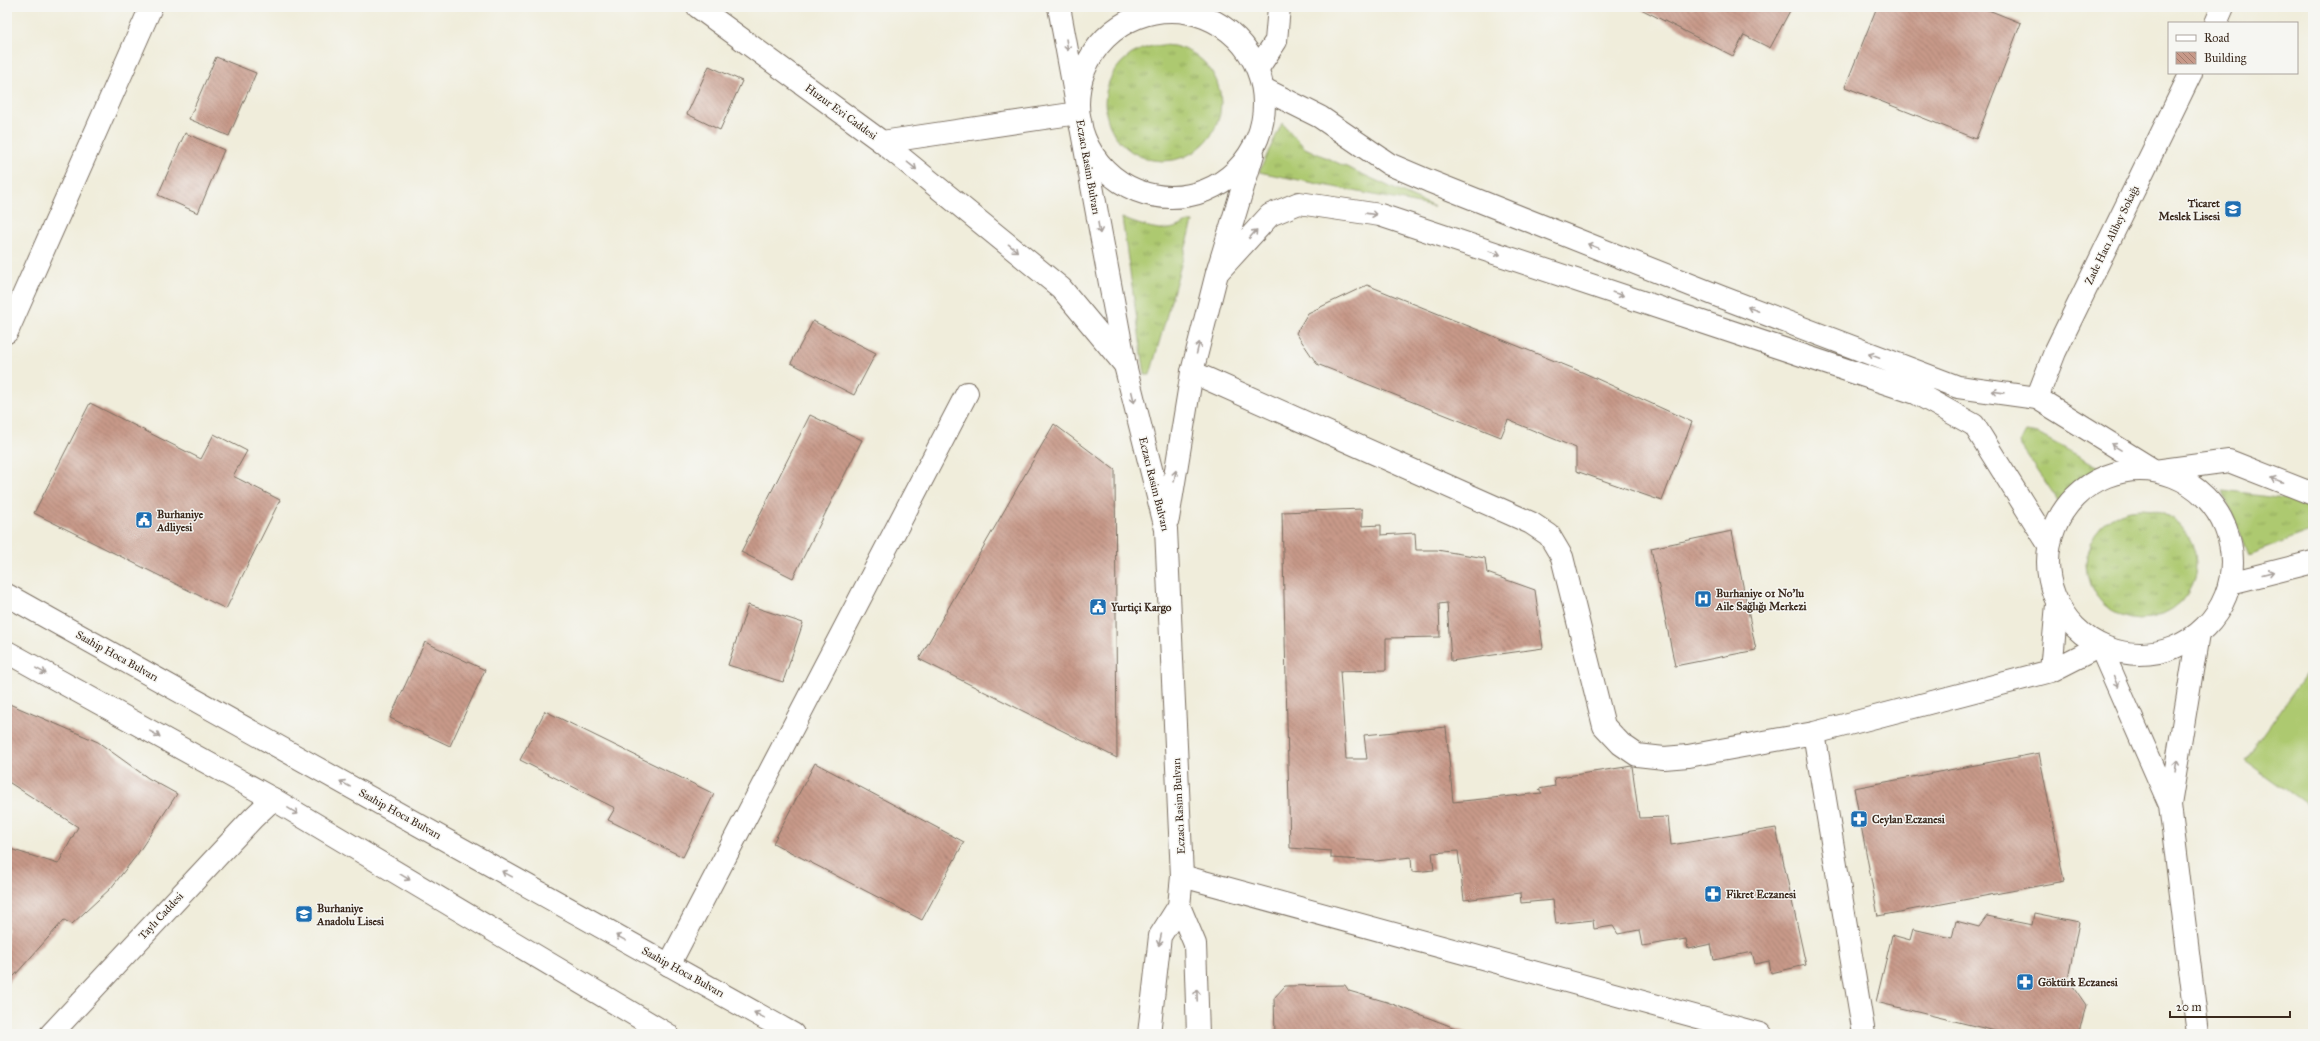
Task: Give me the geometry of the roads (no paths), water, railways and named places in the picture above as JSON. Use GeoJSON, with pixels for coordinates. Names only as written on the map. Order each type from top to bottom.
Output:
{"type":"FeatureCollection","features":[{"type":"Feature","properties":{"kind":"street"},"geometry":{"type":"LineString","coordinates":[[7,332],[152,7]]}},
{"type":"Feature","properties":{"kind":"street","name":"Huzur Evi Caddesi"},"geometry":{"type":"LineString","coordinates":[[698,7],[882,142],[1078,113]]}},
{"type":"Feature","properties":{"kind":"street","name":"Eczacı Rasim Bulvarı"},"geometry":{"type":"LineString","coordinates":[[1059,7],[1124,365],[1166,529],[1182,876],[1179,906],[1160,936],[1149,1034]]}},
{"type":"Feature","properties":{"kind":"street"},"geometry":{"type":"LineString","coordinates":[[1258,68],[1276,42],[1279,7]]}},
{"type":"Feature","properties":{"kind":"street"},"geometry":{"type":"LineString","coordinates":[[2216,22],[2224,7]]}},
{"type":"Feature","properties":{"kind":"street"},"geometry":{"type":"LineString","coordinates":[[1166,529],[1192,372],[1217,273],[1264,116],[1264,89],[1258,68],[1241,42],[1221,24],[1200,13],[1164,10],[1135,18],[1110,33],[1091,56],[1080,83],[1078,113],[1086,142],[1103,168],[1128,186],[1156,196],[1186,196],[1216,186],[1239,168],[1256,142]]}},
{"type":"Feature","properties":{"kind":"street","name":"Zade Hacı Alibey Sokağı"},"geometry":{"type":"LineString","coordinates":[[2037,398],[2055,352],[2191,74]]}},
{"type":"Feature","properties":{"kind":"street"},"geometry":{"type":"LineString","coordinates":[[1264,89],[1320,117],[1389,164],[1429,181],[1721,297],[1951,385],[2037,398],[2155,472],[2179,479],[2200,492],[2216,511],[2227,533],[2232,558],[2230,583],[2216,613],[2198,634],[2176,647],[2151,654],[2125,653],[2100,646],[2075,629],[2057,604],[2048,575],[2048,545],[2058,518],[2075,495],[2099,479],[2126,471],[2155,472],[2229,461],[2313,494]]}},
{"type":"Feature","properties":{"kind":"street"},"geometry":{"type":"LineString","coordinates":[[882,142],[1061,288],[1124,365]]}},
{"type":"Feature","properties":{"kind":"street"},"geometry":{"type":"LineString","coordinates":[[1217,273],[1270,215],[1299,203],[1380,215],[1916,393],[1974,425],[2048,545]]}},
{"type":"Feature","properties":{"kind":"street"},"geometry":{"type":"LineString","coordinates":[[1192,372],[1531,523],[1549,535],[1562,557],[1604,726],[1621,744],[1637,755],[1664,758],[1688,756],[1814,733],[2051,671],[2100,646]]}},
{"type":"Feature","properties":{"kind":"street"},"geometry":{"type":"LineString","coordinates":[[669,965],[968,394]]}},
{"type":"Feature","properties":{"kind":"street"},"geometry":{"type":"LineString","coordinates":[[2230,583],[2313,562]]}},
{"type":"Feature","properties":{"kind":"street","name":"Saahip Hoca Bulvarı"},"geometry":{"type":"LineString","coordinates":[[7,595],[793,1034]]}},
{"type":"Feature","properties":{"kind":"street"},"geometry":{"type":"LineString","coordinates":[[2051,671],[2057,604]]}},
{"type":"Feature","properties":{"kind":"street"},"geometry":{"type":"LineString","coordinates":[[2198,634],[2170,805],[2198,1034]]}},
{"type":"Feature","properties":{"kind":"street"},"geometry":{"type":"LineString","coordinates":[[2100,646],[2170,805]]}},
{"type":"Feature","properties":{"kind":"street"},"geometry":{"type":"LineString","coordinates":[[7,652],[274,799],[667,1034]]}},
{"type":"Feature","properties":{"kind":"street"},"geometry":{"type":"LineString","coordinates":[[1814,733],[1864,1034]]}},
{"type":"Feature","properties":{"kind":"street","name":"Taylı Caddesi"},"geometry":{"type":"LineString","coordinates":[[51,1034],[253,818],[274,799]]}},
{"type":"Feature","properties":{"kind":"street"},"geometry":{"type":"LineString","coordinates":[[1182,876],[1760,1034]]}},
{"type":"Feature","properties":{"kind":"street"},"geometry":{"type":"LineString","coordinates":[[1179,906],[1195,944],[1198,1034]]}},
{"type":"Feature","properties":{"kind":"place","name":"Ticaret Meslek Lisesi"},"geometry":{"type":"Point","coordinates":[2233,209]}},
{"type":"Feature","properties":{"kind":"place","name":"Burhaniye Adliyesi"},"geometry":{"type":"Point","coordinates":[144,520]}},
{"type":"Feature","properties":{"kind":"place","name":"Burhaniye 01 No'lu Aile Sağlığı Merkezi"},"geometry":{"type":"Point","coordinates":[1703,599]}},
{"type":"Feature","properties":{"kind":"place","name":"Yurtiçi Kargo"},"geometry":{"type":"Point","coordinates":[1098,607]}},
{"type":"Feature","properties":{"kind":"place","name":"Ceylan Eczanesi"},"geometry":{"type":"Point","coordinates":[1859,819]}},
{"type":"Feature","properties":{"kind":"place","name":"Fikret Eczanesi"},"geometry":{"type":"Point","coordinates":[1713,894]}},
{"type":"Feature","properties":{"kind":"place","name":"Burhaniye Anadolu Lisesi"},"geometry":{"type":"Point","coordinates":[304,914]}},
{"type":"Feature","properties":{"kind":"place","name":"Göktürk Eczanesi"},"geometry":{"type":"Point","coordinates":[2025,982]}}]}
